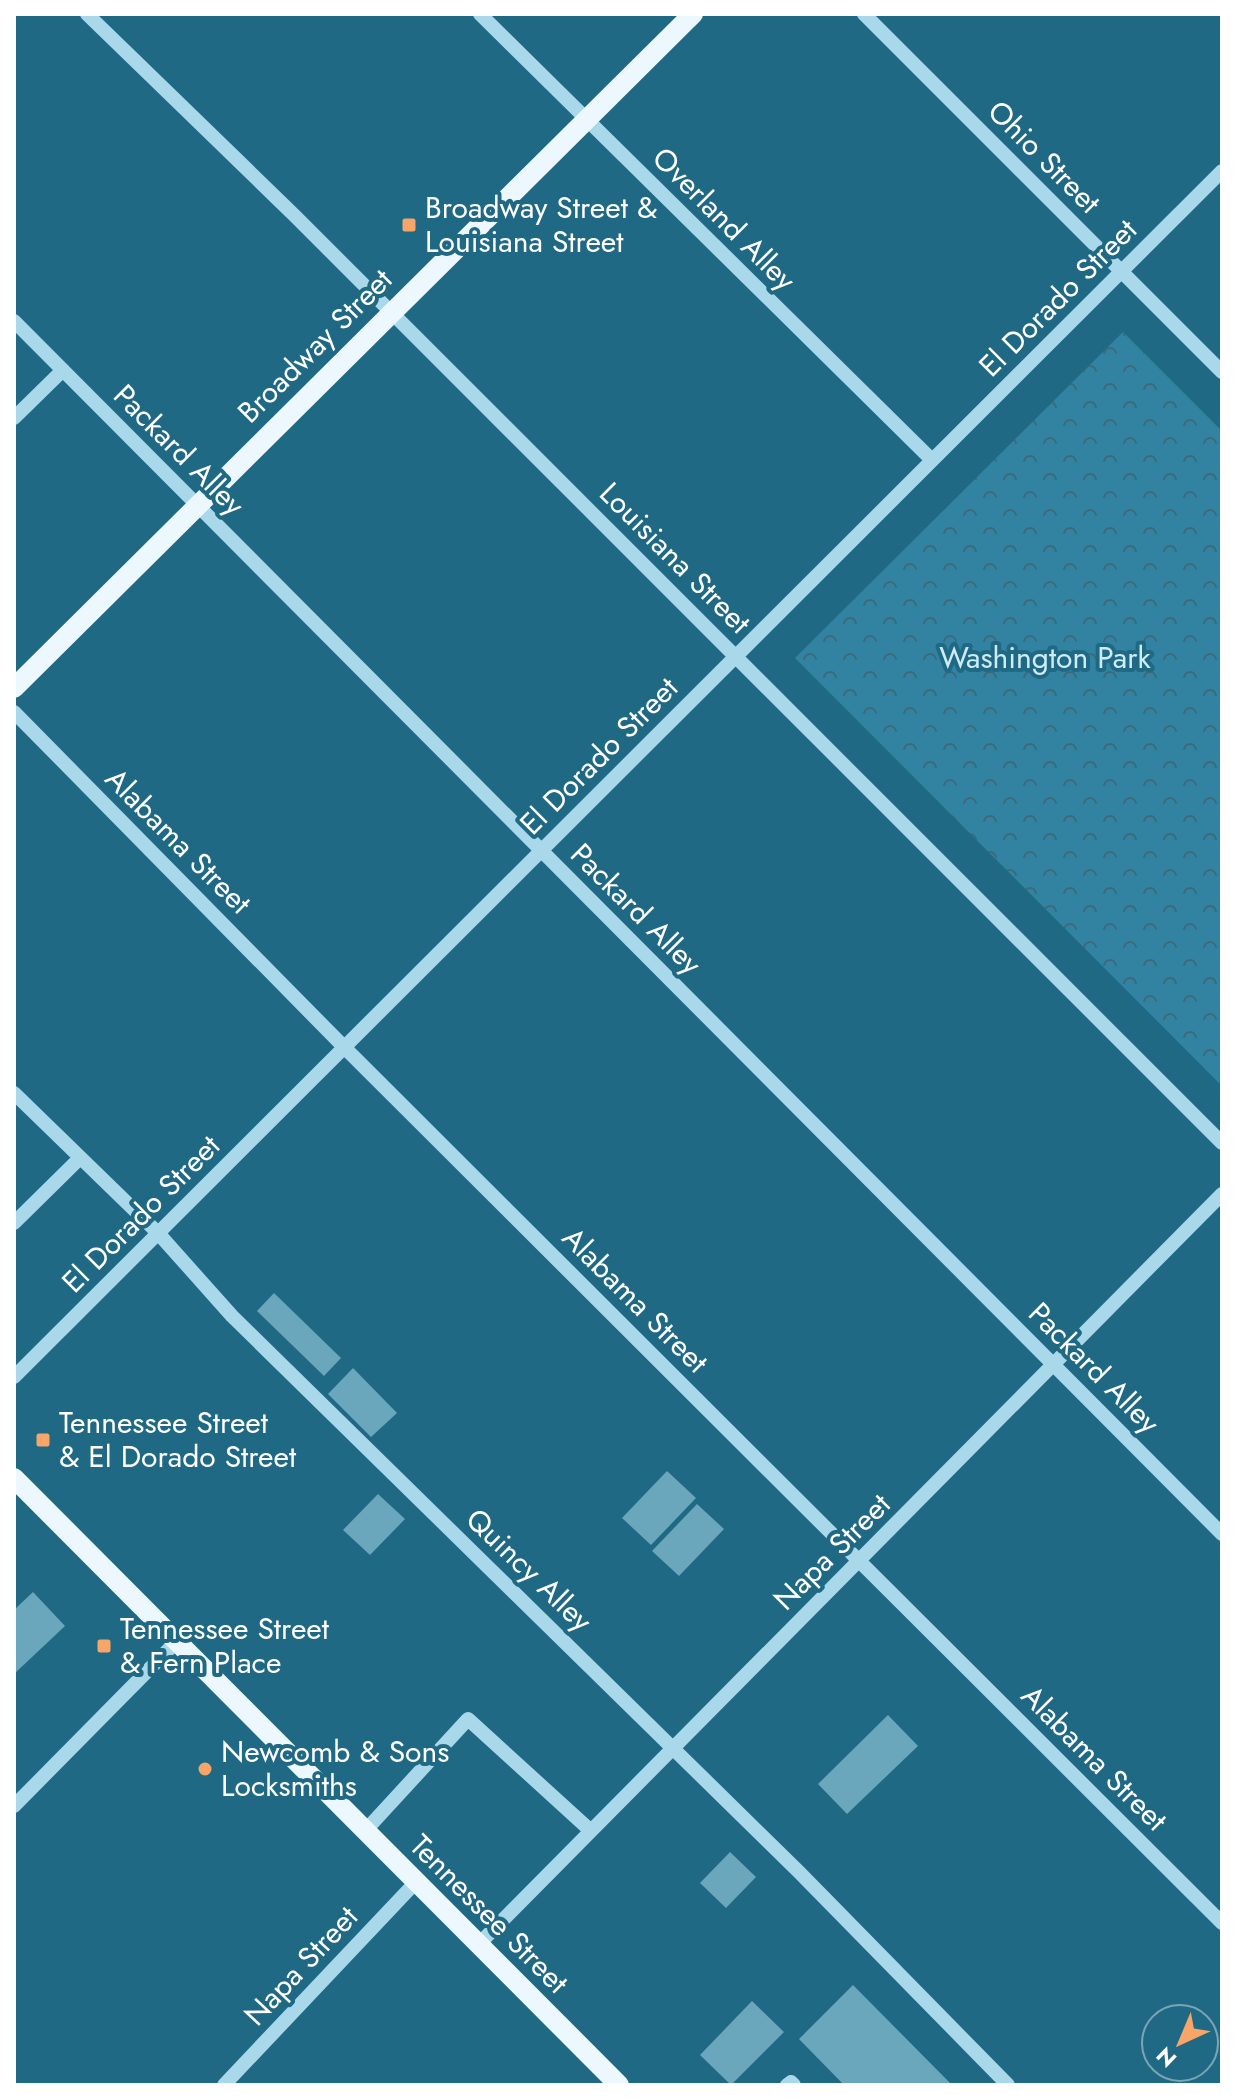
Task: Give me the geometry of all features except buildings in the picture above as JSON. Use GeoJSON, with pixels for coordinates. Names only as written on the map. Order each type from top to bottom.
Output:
{"type":"FeatureCollection","features":[{"type":"Feature","properties":{"kind":"main road","name":"Broadway Street"},"geometry":{"type":"LineString","coordinates":[[14,688],[693,14]]}},
{"type":"Feature","properties":{"kind":"main road","name":"Tennessee Street"},"geometry":{"type":"LineString","coordinates":[[14,1478],[619,2085]]}},
{"type":"Feature","properties":{"kind":"street","name":"Louisiana Street"},"geometry":{"type":"LineString","coordinates":[[87,14],[294,215],[1222,1143]]}},
{"type":"Feature","properties":{"kind":"street","name":"Overland Alley"},"geometry":{"type":"LineString","coordinates":[[480,14],[932,460]]}},
{"type":"Feature","properties":{"kind":"street","name":"Ohio Street"},"geometry":{"type":"LineString","coordinates":[[864,14],[1222,372]]}},
{"type":"Feature","properties":{"kind":"street","name":"El Dorado Street"},"geometry":{"type":"LineString","coordinates":[[14,1377],[1222,171]]}},
{"type":"Feature","properties":{"kind":"street","name":"Packard Alley"},"geometry":{"type":"LineString","coordinates":[[14,321],[1222,1534]]}},
{"type":"Feature","properties":{"kind":"street"},"geometry":{"type":"LineString","coordinates":[[14,418],[63,370]]}},
{"type":"Feature","properties":{"kind":"street","name":"Alabama Street"},"geometry":{"type":"LineString","coordinates":[[14,712],[344,1047],[1222,1923]]}},
{"type":"Feature","properties":{"kind":"street","name":"Quincy Alley"},"geometry":{"type":"LineString","coordinates":[[14,1093],[158,1233],[232,1316],[799,1872],[1008,2085]]}},
{"type":"Feature","properties":{"kind":"street"},"geometry":{"type":"LineString","coordinates":[[14,1223],[80,1158]]}},
{"type":"Feature","properties":{"kind":"street","name":"Napa Street"},"geometry":{"type":"LineString","coordinates":[[478,1945],[1222,1194]]}},
{"type":"Feature","properties":{"kind":"street"},"geometry":{"type":"LineString","coordinates":[[14,1806],[176,1642]]}},
{"type":"Feature","properties":{"kind":"street"},"geometry":{"type":"LineString","coordinates":[[365,1831],[468,1719],[591,1831]]}},
{"type":"Feature","properties":{"kind":"street","name":"Napa Street"},"geometry":{"type":"LineString","coordinates":[[226,2084],[415,1883]]}},
{"type":"Feature","properties":{"kind":"street"},"geometry":{"type":"LineString","coordinates":[[787,2085],[791,2082],[794,2085]]}},
{"type":"Feature","properties":{"kind":"green space","name":"Washington Park"},"geometry":{"type":"Polygon","coordinates":[[[1123,332],[1222,431],[1222,1086],[795,658],[1123,332]]]}},
{"type":"Feature","properties":{"kind":"place","name":"Broadway Street & Louisiana Street"},"geometry":{"type":"Point","coordinates":[409,225]}},
{"type":"Feature","properties":{"kind":"place","name":"Tennessee Street & El Dorado Street"},"geometry":{"type":"Point","coordinates":[43,1440]}},
{"type":"Feature","properties":{"kind":"place","name":"Tennessee Street & Fern Place"},"geometry":{"type":"Point","coordinates":[104,1646]}},
{"type":"Feature","properties":{"kind":"place","name":"Newcomb & Sons Locksmiths"},"geometry":{"type":"Point","coordinates":[205,1769]}}]}
